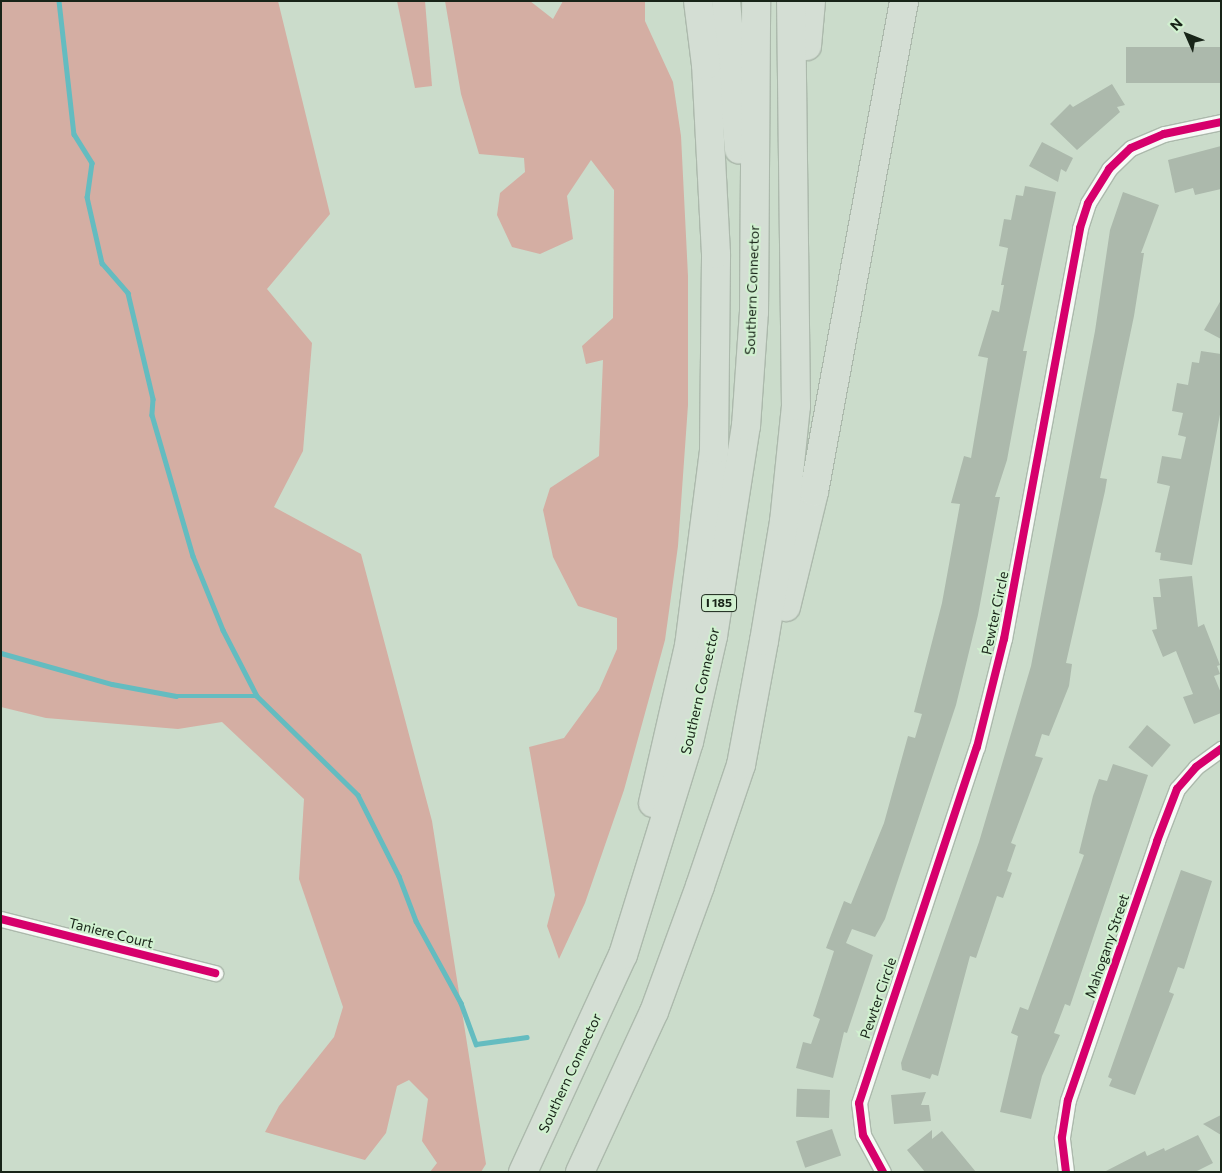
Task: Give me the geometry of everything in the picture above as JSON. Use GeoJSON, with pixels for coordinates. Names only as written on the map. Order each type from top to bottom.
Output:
{"type":"FeatureCollection","features":[{"type":"Feature","properties":{"kind":"highway"},"geometry":{"type":"LineString","coordinates":[[688,1],[707,118]]}},
{"type":"Feature","properties":{"kind":"highway"},"geometry":{"type":"LineString","coordinates":[[512,1172],[577,1028],[625,899],[661,772],[689,646],[714,450],[717,316],[707,118],[698,1]]}},
{"type":"Feature","properties":{"kind":"highway"},"geometry":{"type":"LineString","coordinates":[[726,1],[739,150],[746,398]]}},
{"type":"Feature","properties":{"kind":"highway","name":"Southern Connector"},"geometry":{"type":"LineString","coordinates":[[523,1172],[623,955],[659,848],[713,636],[732,528],[754,302],[756,1]]}},
{"type":"Feature","properties":{"kind":"highway"},"geometry":{"type":"LineString","coordinates":[[740,765],[784,522],[796,406],[791,1]]}},
{"type":"Feature","properties":{"kind":"highway"},"geometry":{"type":"LineString","coordinates":[[793,157],[810,1]]}},
{"type":"Feature","properties":{"kind":"highway"},"geometry":{"type":"LineString","coordinates":[[580,1172],[654,1012],[767,686],[814,492],[904,1]]}},
{"type":"Feature","properties":{"kind":"street","name":"Pewter Circle"},"geometry":{"type":"LineString","coordinates":[[883,1172],[863,1135],[859,1103],[977,747],[1004,639],[1088,203],[1109,169],[1131,148],[1164,134],[1221,122]]}},
{"type":"Feature","properties":{"kind":"street","name":"Mahogany Street"},"geometry":{"type":"LineString","coordinates":[[1066,1172],[1062,1137],[1068,1100],[1157,841],[1177,789],[1196,767],[1221,749]]}},
{"type":"Feature","properties":{"kind":"street","name":"Taniere Court"},"geometry":{"type":"LineString","coordinates":[[1,919],[215,973]]}},
{"type":"Feature","properties":{"kind":"shaded area"},"geometry":{"type":"Polygon","coordinates":[[[1,1],[278,1],[330,214],[267,289],[312,343],[303,451],[274,507],[361,554],[432,821],[486,1164],[481,1172],[430,1172],[437,1163],[422,1141],[428,1099],[409,1080],[397,1086],[386,1133],[365,1160],[265,1132],[279,1106],[334,1037],[343,1007],[299,879],[304,799],[222,722],[178,729],[46,718],[1,707],[1,1]]]}},
{"type":"Feature","properties":{"kind":"shaded area"},"geometry":{"type":"Polygon","coordinates":[[[397,1],[425,1],[432,86],[415,88],[397,1]]]}},
{"type":"Feature","properties":{"kind":"shaded area"},"geometry":{"type":"Polygon","coordinates":[[[445,1],[530,1],[553,19],[563,1],[645,1],[645,21],[673,82],[681,136],[688,276],[688,405],[678,546],[665,640],[624,790],[585,903],[559,959],[547,926],[555,895],[529,747],[564,738],[599,690],[617,649],[617,618],[578,606],[553,557],[543,510],[550,488],[599,456],[603,360],[586,364],[582,346],[613,318],[614,190],[591,160],[567,196],[573,239],[540,254],[512,247],[497,215],[500,193],[525,172],[524,158],[479,154],[461,94],[445,1]]]}},
{"type":"Feature","properties":{"kind":"building"},"geometry":{"type":"Polygon","coordinates":[[[1126,47],[1221,47],[1221,83],[1126,83],[1126,47]]]}},
{"type":"Feature","properties":{"kind":"building"},"geometry":{"type":"Polygon","coordinates":[[[1112,84],[1125,105],[1117,107],[1120,112],[1077,150],[1050,124],[1070,104],[1073,107],[1112,84]]]}},
{"type":"Feature","properties":{"kind":"building"},"geometry":{"type":"Polygon","coordinates":[[[1042,142],[1073,158],[1066,172],[1061,169],[1058,182],[1029,166],[1042,142]]]}},
{"type":"Feature","properties":{"kind":"building"},"geometry":{"type":"Polygon","coordinates":[[[1221,146],[1221,189],[1195,195],[1193,188],[1175,193],[1168,160],[1221,146]]]}},
{"type":"Feature","properties":{"kind":"building"},"geometry":{"type":"Polygon","coordinates":[[[1025,186],[1056,192],[1023,351],[1027,351],[1007,460],[995,497],[1000,497],[978,615],[956,705],[885,919],[875,937],[852,929],[846,943],[873,955],[847,1033],[844,1032],[833,1078],[796,1068],[803,1042],[811,1044],[820,1019],[813,1016],[834,951],[826,948],[844,901],[851,904],[884,823],[908,736],[915,738],[922,714],[914,712],[942,603],[960,504],[951,503],[964,456],[971,458],[988,358],[978,356],[992,310],[999,312],[1004,285],[1001,285],[1008,248],[999,246],[1004,219],[1011,220],[1016,195],[1023,196],[1025,186]]]}},
{"type":"Feature","properties":{"kind":"building"},"geometry":{"type":"Polygon","coordinates":[[[1123,192],[1159,205],[1141,253],[1144,253],[1134,316],[1100,478],[1107,479],[1105,491],[1066,663],[1072,664],[1069,686],[1049,736],[1042,734],[1035,756],[1043,758],[1011,843],[1016,845],[1007,871],[1012,873],[1003,898],[997,896],[976,958],[970,956],[938,1076],[932,1074],[930,1079],[902,1070],[901,1063],[979,842],[1031,666],[1095,331],[1110,230],[1123,192]]]}},
{"type":"Feature","properties":{"kind":"building"},"geometry":{"type":"Polygon","coordinates":[[[1221,300],[1221,339],[1204,330],[1221,300]]]}},
{"type":"Feature","properties":{"kind":"building"},"geometry":{"type":"Polygon","coordinates":[[[1201,351],[1221,354],[1221,409],[1192,565],[1160,560],[1161,553],[1155,552],[1170,486],[1157,483],[1162,456],[1181,459],[1186,437],[1178,435],[1183,413],[1172,411],[1177,383],[1188,385],[1192,362],[1199,363],[1201,351]]]}},
{"type":"Feature","properties":{"kind":"building"},"geometry":{"type":"Polygon","coordinates":[[[1192,576],[1198,627],[1204,624],[1220,665],[1217,666],[1220,674],[1214,676],[1221,693],[1221,713],[1194,724],[1183,697],[1193,694],[1176,651],[1163,657],[1152,630],[1157,629],[1153,597],[1161,597],[1159,579],[1192,576]]]}},
{"type":"Feature","properties":{"kind":"building"},"geometry":{"type":"Polygon","coordinates":[[[1147,725],[1171,745],[1152,767],[1128,747],[1147,725]]]}},
{"type":"Feature","properties":{"kind":"building"},"geometry":{"type":"Polygon","coordinates":[[[1113,764],[1148,775],[1070,1006],[1065,1004],[1054,1033],[1060,1035],[1042,1076],[1031,1119],[1000,1112],[1018,1036],[1011,1033],[1020,1007],[1028,1010],[1084,855],[1079,853],[1099,779],[1107,781],[1113,764]]]}},
{"type":"Feature","properties":{"kind":"building"},"geometry":{"type":"Polygon","coordinates":[[[1181,870],[1212,881],[1184,969],[1178,967],[1169,992],[1174,994],[1135,1095],[1109,1086],[1112,1079],[1108,1077],[1181,870]]]}},
{"type":"Feature","properties":{"kind":"building"},"geometry":{"type":"Polygon","coordinates":[[[797,1089],[830,1090],[829,1118],[796,1117],[797,1089]]]}},
{"type":"Feature","properties":{"kind":"building"},"geometry":{"type":"Polygon","coordinates":[[[926,1092],[921,1105],[929,1105],[931,1121],[894,1124],[891,1095],[926,1092]]]}},
{"type":"Feature","properties":{"kind":"building"},"geometry":{"type":"Polygon","coordinates":[[[1221,1115],[1221,1135],[1203,1124],[1221,1115]]]}},
{"type":"Feature","properties":{"kind":"building"},"geometry":{"type":"Polygon","coordinates":[[[832,1129],[841,1155],[805,1168],[796,1141],[832,1129]]]}},
{"type":"Feature","properties":{"kind":"building"},"geometry":{"type":"Polygon","coordinates":[[[932,1130],[932,1139],[942,1131],[976,1172],[925,1172],[907,1150],[932,1130]]]}},
{"type":"Feature","properties":{"kind":"building"},"geometry":{"type":"Polygon","coordinates":[[[1198,1135],[1213,1163],[1195,1172],[1104,1172],[1145,1151],[1147,1156],[1164,1148],[1165,1151],[1198,1135]]]}},
{"type":"Feature","properties":{"kind":"waterway"},"geometry":{"type":"LineString","coordinates":[[59,1],[74,134],[92,163],[87,197],[102,263],[128,293],[153,399],[152,415],[193,556],[223,630],[257,696],[358,795],[399,876],[416,921],[461,1003],[476,1044],[527,1037]]}},
{"type":"Feature","properties":{"kind":"waterway"},"geometry":{"type":"LineString","coordinates":[[1,653],[112,684],[176,696],[257,696]]}},
{"type":"Feature","properties":{"kind":"cycle path"},"geometry":{"type":"LineString","coordinates":[[883,1172],[863,1135],[859,1103],[977,747],[1004,639],[1080,228],[1088,203],[1109,169],[1131,148],[1164,134],[1221,122]]}},
{"type":"Feature","properties":{"kind":"cycle path"},"geometry":{"type":"LineString","coordinates":[[1066,1172],[1062,1137],[1068,1100],[1157,841],[1177,789],[1196,767],[1221,749]]}},
{"type":"Feature","properties":{"kind":"cycle path"},"geometry":{"type":"LineString","coordinates":[[1,919],[215,973]]}}]}
